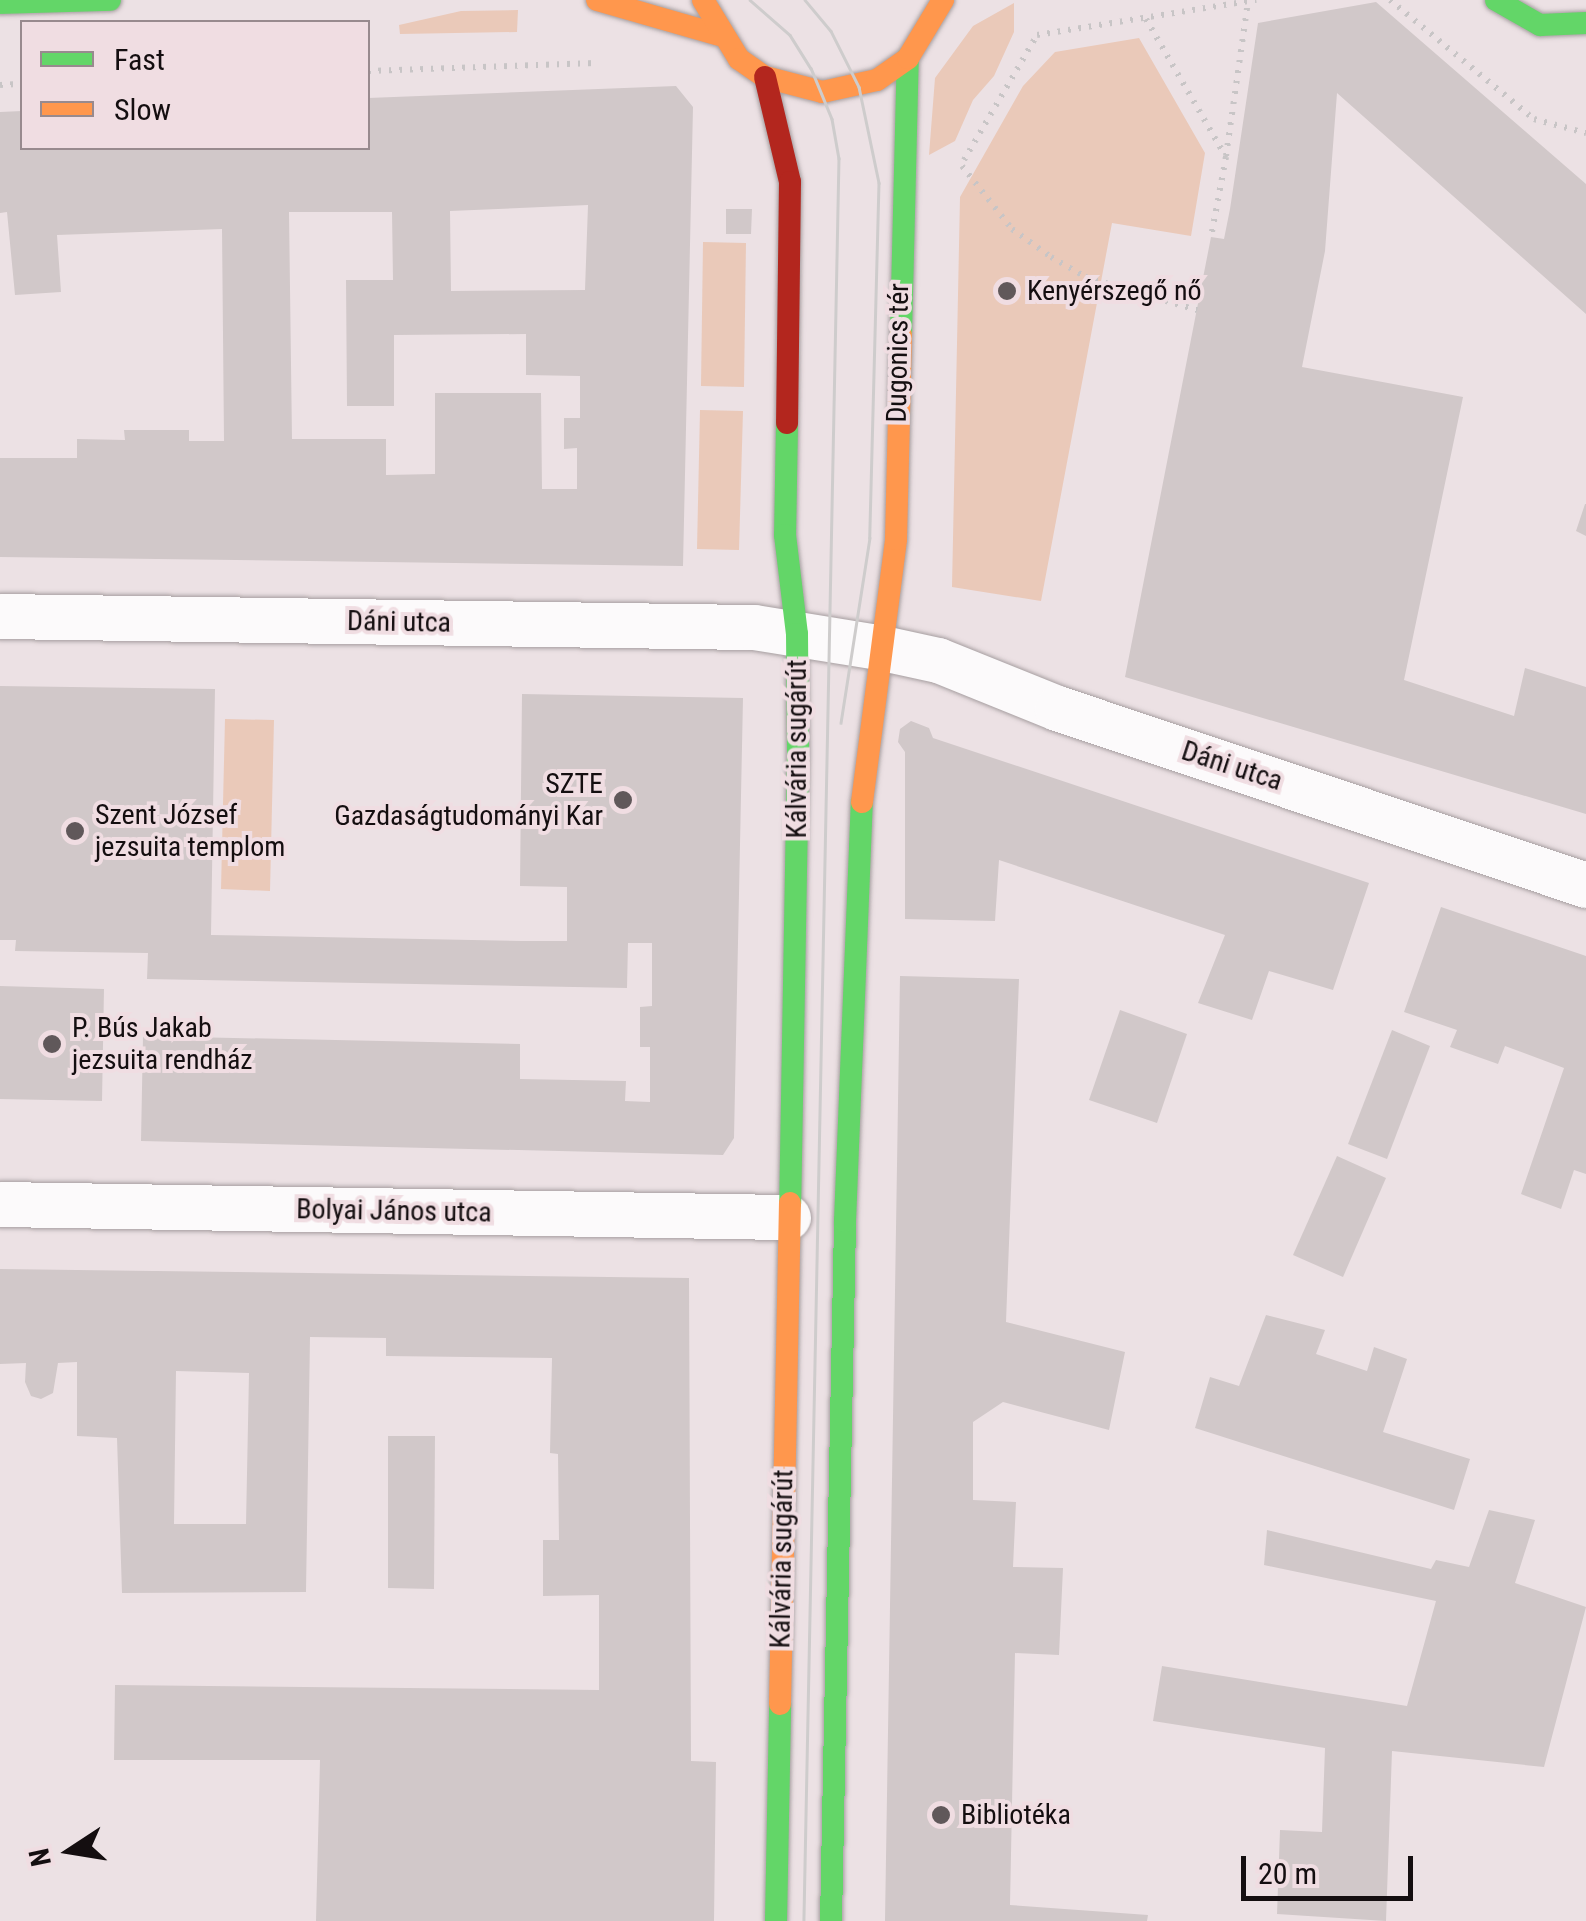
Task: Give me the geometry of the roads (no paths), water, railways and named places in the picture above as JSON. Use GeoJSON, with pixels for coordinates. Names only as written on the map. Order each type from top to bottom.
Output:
{"type":"FeatureCollection","features":[{"type":"Feature","properties":{"kind":"street"},"geometry":{"type":"LineString","coordinates":[[0,4],[110,0]]}},
{"type":"Feature","properties":{"kind":"street"},"geometry":{"type":"LineString","coordinates":[[703,0],[718,35],[765,77],[802,90],[840,91],[877,80],[908,58],[934,24],[943,0]]}},
{"type":"Feature","properties":{"kind":"street"},"geometry":{"type":"LineString","coordinates":[[934,24],[972,0]]}},
{"type":"Feature","properties":{"kind":"street"},"geometry":{"type":"LineString","coordinates":[[1496,0],[1518,17],[1575,26],[1586,48]]}},
{"type":"Feature","properties":{"kind":"street"},"geometry":{"type":"LineString","coordinates":[[605,1],[718,35]]}},
{"type":"Feature","properties":{"kind":"street","name":"Dugonics tér"},"geometry":{"type":"LineString","coordinates":[[878,647],[896,539],[908,58]]}},
{"type":"Feature","properties":{"kind":"street"},"geometry":{"type":"LineString","coordinates":[[765,77],[790,182],[784,534],[797,634]]}},
{"type":"Feature","properties":{"kind":"street","name":"Dáni utca"},"geometry":{"type":"LineString","coordinates":[[0,616],[754,627],[797,634]]}},
{"type":"Feature","properties":{"kind":"street","name":"Kálvária sugárút"},"geometry":{"type":"LineString","coordinates":[[776,1921],[797,634],[878,647],[864,755],[845,1221],[831,1921]]}},
{"type":"Feature","properties":{"kind":"street","name":"Dáni utca"},"geometry":{"type":"LineString","coordinates":[[878,647],[938,660],[1057,708],[1586,885]]}},
{"type":"Feature","properties":{"kind":"street","name":"Bolyai János utca"},"geometry":{"type":"LineString","coordinates":[[0,1204],[788,1218]]}},
{"type":"Feature","properties":{"kind":"tram line"},"geometry":{"type":"LineString","coordinates":[[750,0],[790,35],[811,68],[832,119],[839,158],[804,1921]]}},
{"type":"Feature","properties":{"kind":"tram line"},"geometry":{"type":"LineString","coordinates":[[805,0],[831,31],[859,87],[879,183],[870,538],[841,723]]}},
{"type":"Feature","properties":{"kind":"place","name":"Kenyérszegő nő"},"geometry":{"type":"Point","coordinates":[1007,291]}},
{"type":"Feature","properties":{"kind":"place","name":"SZTE Gazdaságtudományi Kar"},"geometry":{"type":"Point","coordinates":[623,800]}},
{"type":"Feature","properties":{"kind":"place","name":"Szent József jezsuita templom"},"geometry":{"type":"Point","coordinates":[75,831]}},
{"type":"Feature","properties":{"kind":"place","name":"P. Bús Jakab jezsuita rendház"},"geometry":{"type":"Point","coordinates":[52,1044]}},
{"type":"Feature","properties":{"kind":"place","name":"Bibliotéka"},"geometry":{"type":"Point","coordinates":[941,1815]}}]}
